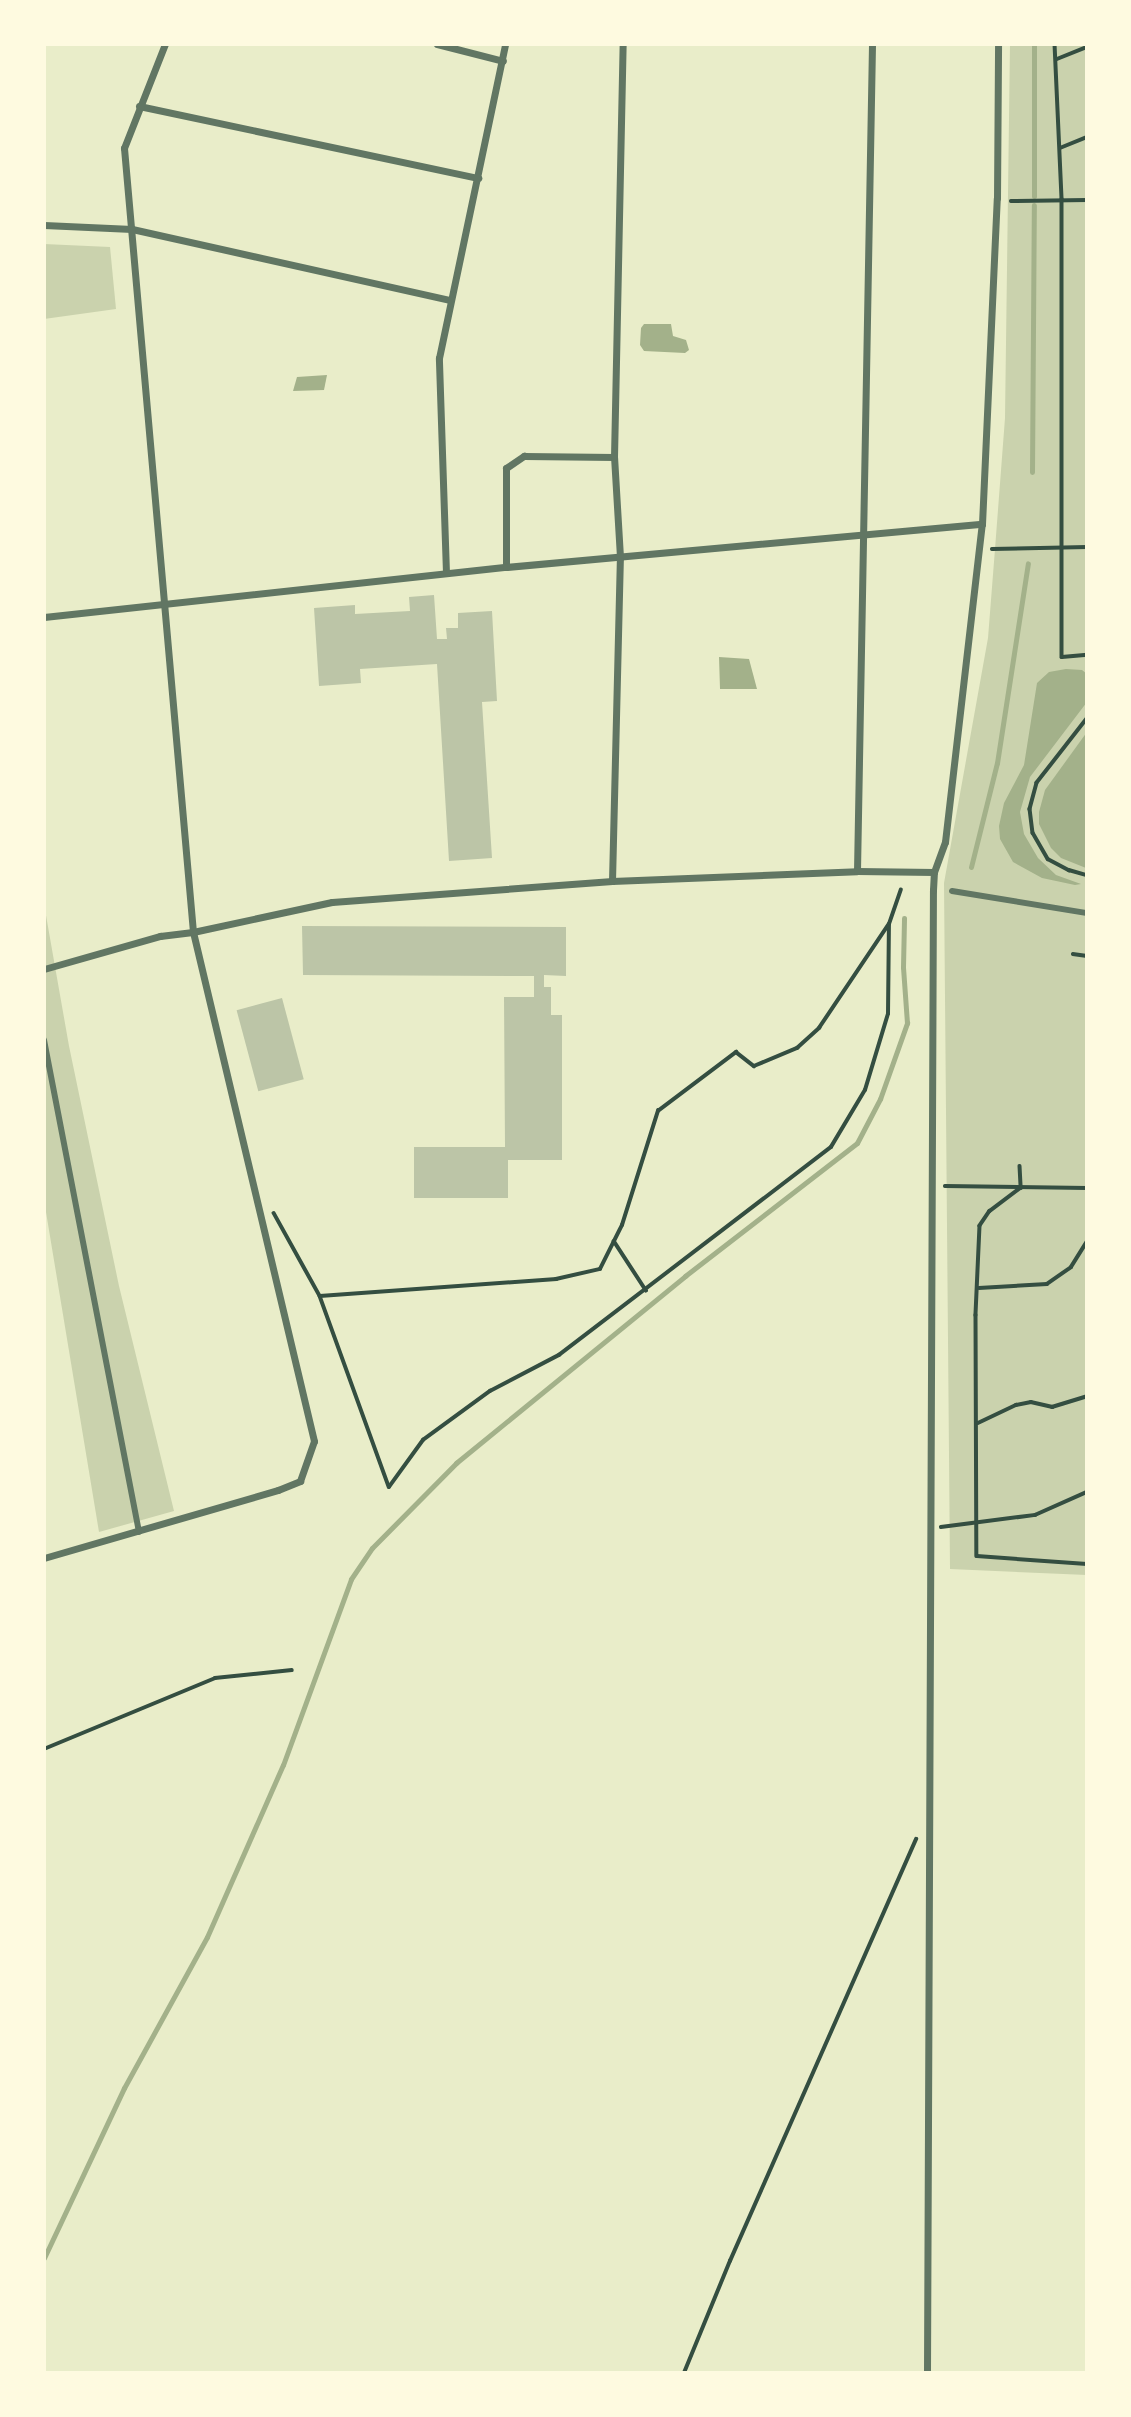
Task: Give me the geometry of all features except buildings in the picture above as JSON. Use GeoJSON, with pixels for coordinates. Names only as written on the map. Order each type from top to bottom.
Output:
{"type":"FeatureCollection","features":[{"type":"Feature","properties":{"kind":"street"},"geometry":{"type":"LineString","coordinates":[[44,1558],[278,1490],[300,1480],[314,1441],[193,932],[124,148],[165,44]]}},
{"type":"Feature","properties":{"kind":"street"},"geometry":{"type":"LineString","coordinates":[[437,44],[503,61]]}},
{"type":"Feature","properties":{"kind":"street"},"geometry":{"type":"LineString","coordinates":[[446,573],[439,358],[449,300],[478,178],[505,44]]}},
{"type":"Feature","properties":{"kind":"street"},"geometry":{"type":"LineString","coordinates":[[611,881],[620,557],[614,457],[623,44]]}},
{"type":"Feature","properties":{"kind":"street"},"geometry":{"type":"LineString","coordinates":[[857,872],[872,44]]}},
{"type":"Feature","properties":{"kind":"street"},"geometry":{"type":"LineString","coordinates":[[927,2373],[934,872],[945,842],[982,524],[997,198],[998,44]]}},
{"type":"Feature","properties":{"kind":"street"},"geometry":{"type":"LineString","coordinates":[[139,106],[478,178]]}},
{"type":"Feature","properties":{"kind":"street"},"geometry":{"type":"LineString","coordinates":[[44,225],[132,229],[449,300]]}},
{"type":"Feature","properties":{"kind":"street"},"geometry":{"type":"LineString","coordinates":[[506,567],[506,468],[524,456],[614,457]]}},
{"type":"Feature","properties":{"kind":"street"},"geometry":{"type":"LineString","coordinates":[[44,617],[506,567],[982,524]]}},
{"type":"Feature","properties":{"kind":"street"},"geometry":{"type":"LineString","coordinates":[[44,969],[160,936],[193,932],[332,902],[611,881],[857,872],[934,872]]}},
{"type":"Feature","properties":{"kind":"street"},"geometry":{"type":"LineString","coordinates":[[952,891],[1087,913]]}},
{"type":"Feature","properties":{"kind":"street"},"geometry":{"type":"LineString","coordinates":[[44,1040],[139,1532]]}},
{"type":"Feature","properties":{"kind":"path"},"geometry":{"type":"LineString","coordinates":[[1055,44],[1062,199],[1062,657],[1087,655]]}},
{"type":"Feature","properties":{"kind":"path"},"geometry":{"type":"LineString","coordinates":[[1056,60],[1087,47]]}},
{"type":"Feature","properties":{"kind":"path"},"geometry":{"type":"LineString","coordinates":[[1059,148],[1087,137]]}},
{"type":"Feature","properties":{"kind":"path"},"geometry":{"type":"LineString","coordinates":[[1011,201],[1087,200]]}},
{"type":"Feature","properties":{"kind":"path"},"geometry":{"type":"LineString","coordinates":[[992,549],[1087,547]]}},
{"type":"Feature","properties":{"kind":"path"},"geometry":{"type":"LineString","coordinates":[[1087,719],[1037,783],[1030,809],[1033,833],[1048,859],[1069,870],[1087,875]]}},
{"type":"Feature","properties":{"kind":"path"},"geometry":{"type":"LineString","coordinates":[[320,1296],[555,1279],[600,1269],[614,1241],[640,1172],[658,1111],[736,1052],[754,1066],[797,1048],[819,1028],[889,924],[901,890]]}},
{"type":"Feature","properties":{"kind":"path"},"geometry":{"type":"LineString","coordinates":[[270,1204],[320,1296],[389,1487],[423,1440],[490,1391],[559,1355],[646,1290],[731,1220],[831,1147],[865,1090],[888,1014],[889,924]]}},
{"type":"Feature","properties":{"kind":"path"},"geometry":{"type":"LineString","coordinates":[[1073,954],[1087,956]]}},
{"type":"Feature","properties":{"kind":"path"},"geometry":{"type":"LineString","coordinates":[[1020,1166],[1021,1188]]}},
{"type":"Feature","properties":{"kind":"path"},"geometry":{"type":"LineString","coordinates":[[932,1186],[1087,1188]]}},
{"type":"Feature","properties":{"kind":"path"},"geometry":{"type":"LineString","coordinates":[[1021,1188],[990,1211],[980,1226],[976,1315],[979,1522],[977,1556],[1087,1564]]}},
{"type":"Feature","properties":{"kind":"path"},"geometry":{"type":"LineString","coordinates":[[614,1241],[646,1290]]}},
{"type":"Feature","properties":{"kind":"path"},"geometry":{"type":"LineString","coordinates":[[979,1288],[1047,1284],[1071,1267],[1087,1241]]}},
{"type":"Feature","properties":{"kind":"path"},"geometry":{"type":"LineString","coordinates":[[978,1423],[1016,1405],[1031,1402],[1052,1407],[1087,1396]]}},
{"type":"Feature","properties":{"kind":"path"},"geometry":{"type":"LineString","coordinates":[[931,1528],[1035,1515],[1087,1492]]}},
{"type":"Feature","properties":{"kind":"path"},"geometry":{"type":"LineString","coordinates":[[44,1749],[215,1678],[292,1670]]}},
{"type":"Feature","properties":{"kind":"path"},"geometry":{"type":"LineString","coordinates":[[684,2373],[730,2261],[919,1833]]}},
{"type":"Feature","properties":{"kind":"shaded area"},"geometry":{"type":"Polygon","coordinates":[[[1010,44],[1087,44],[1087,1575],[950,1569],[944,883],[988,638],[1005,418],[1010,44]]]}},
{"type":"Feature","properties":{"kind":"shaded area"},"geometry":{"type":"Polygon","coordinates":[[[44,244],[110,247],[116,309],[44,319],[44,244]]]}},
{"type":"Feature","properties":{"kind":"shaded area"},"geometry":{"type":"Polygon","coordinates":[[[644,324],[671,324],[673,336],[686,340],[689,350],[685,353],[644,351],[640,345],[641,328],[644,324]]]}},
{"type":"Feature","properties":{"kind":"shaded area"},"geometry":{"type":"Polygon","coordinates":[[[327,375],[324,390],[293,391],[297,377],[327,375]]]}},
{"type":"Feature","properties":{"kind":"shaded area"},"geometry":{"type":"Polygon","coordinates":[[[719,657],[749,659],[757,689],[720,689],[719,657]]]}},
{"type":"Feature","properties":{"kind":"shaded area"},"geometry":{"type":"Polygon","coordinates":[[[1082,670],[1087,674],[1087,702],[1030,777],[1020,812],[1024,834],[1038,858],[1056,875],[1081,884],[1075,885],[1042,878],[1013,862],[1000,839],[999,826],[1004,803],[1024,765],[1037,683],[1049,672],[1082,670]]]}},
{"type":"Feature","properties":{"kind":"shaded area"},"geometry":{"type":"Polygon","coordinates":[[[1087,732],[1086,868],[1061,858],[1051,848],[1039,824],[1039,812],[1045,790],[1087,732]]]}},
{"type":"Feature","properties":{"kind":"shaded area"},"geometry":{"type":"Polygon","coordinates":[[[44,904],[69,1046],[119,1286],[174,1511],[99,1532],[44,1200],[44,904]]]}},
{"type":"Feature","properties":{"kind":"waterway"},"geometry":{"type":"LineString","coordinates":[[1034,44],[1034,196]]}},
{"type":"Feature","properties":{"kind":"waterway"},"geometry":{"type":"LineString","coordinates":[[1032,472],[1034,205]]}},
{"type":"Feature","properties":{"kind":"waterway"},"geometry":{"type":"LineString","coordinates":[[971,867],[997,763],[1028,563]]}},
{"type":"Feature","properties":{"kind":"waterway"},"geometry":{"type":"LineString","coordinates":[[44,2258],[124,2088],[207,1937],[283,1765],[351,1579],[372,1548],[456,1463],[685,1276],[857,1143],[880,1099],[907,1023],[903,967],[904,918]]}}]}
